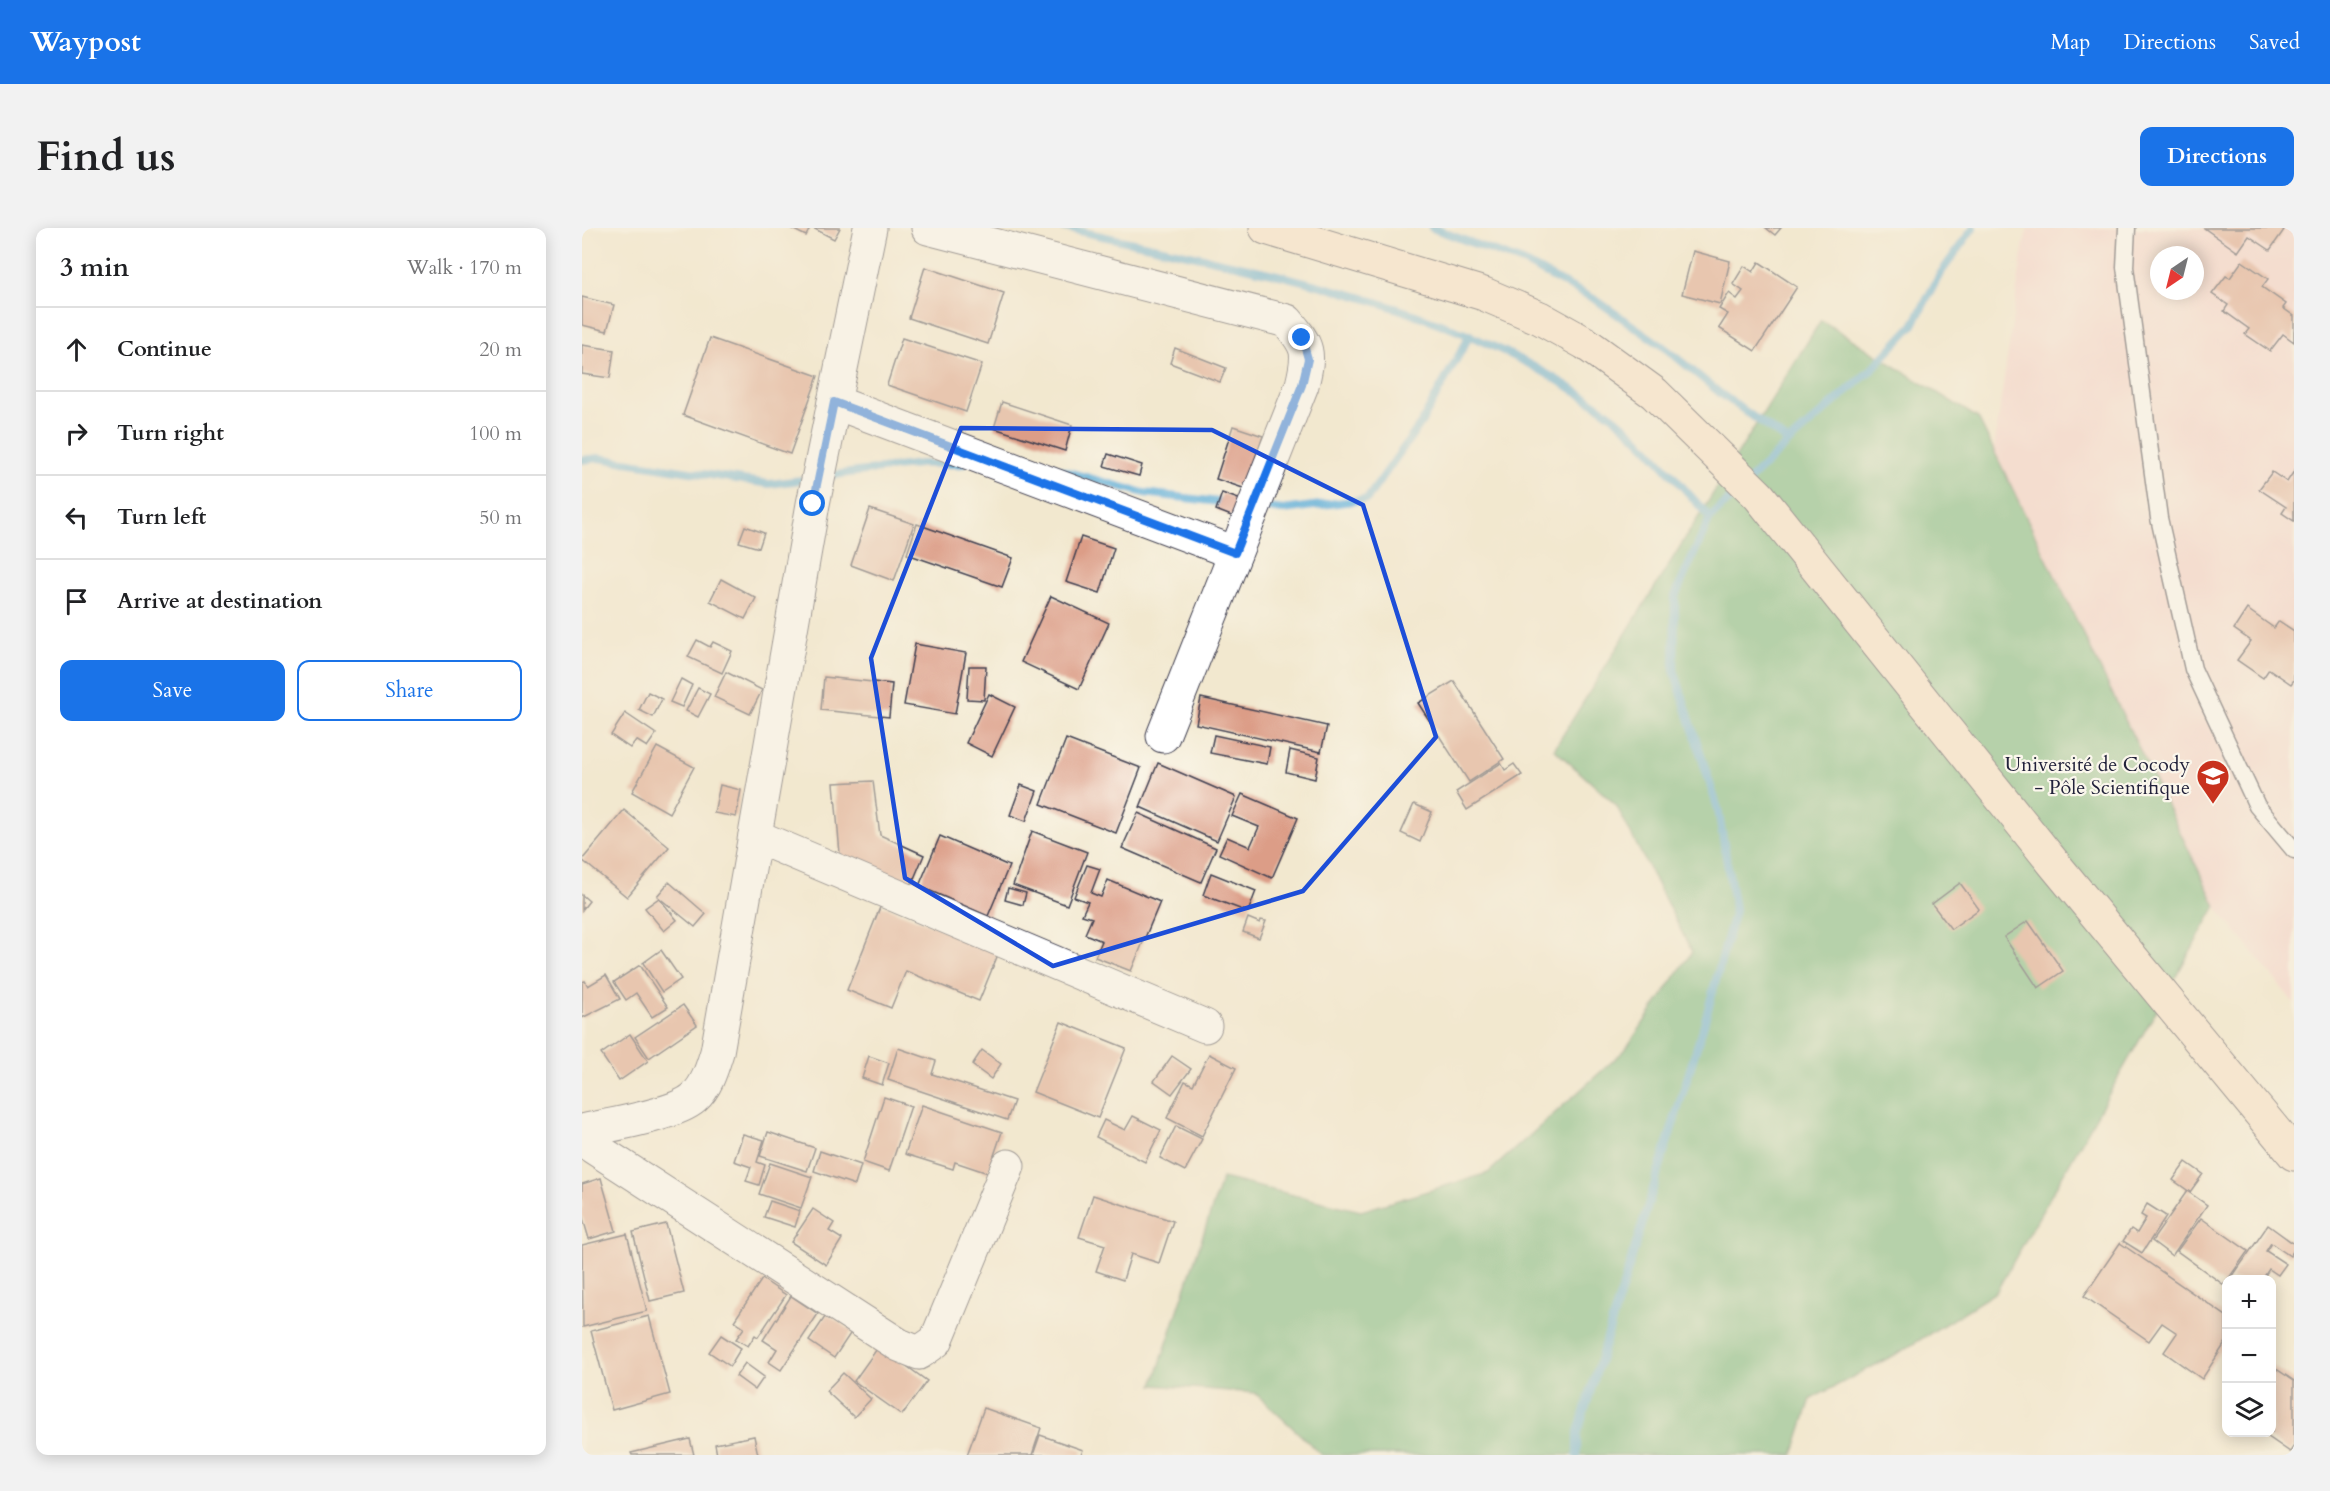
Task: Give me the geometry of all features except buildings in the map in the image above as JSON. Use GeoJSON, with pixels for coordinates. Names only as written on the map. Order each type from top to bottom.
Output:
{"type":"FeatureCollection","features":[{"type":"Feature","properties":{"kind":"main road"},"geometry":{"type":"LineString","coordinates":[[1266,228],[1484,294],[1540,318],[1585,343],[1654,393],[1759,496],[2055,865],[2294,1154]]}},
{"type":"Feature","properties":{"kind":"street"},"geometry":{"type":"LineString","coordinates":[[582,1131],[669,1110],[694,1098],[710,1076],[717,1052],[813,504],[870,228]]}},
{"type":"Feature","properties":{"kind":"street"},"geometry":{"type":"LineString","coordinates":[[928,228],[1287,321],[1302,338],[1308,359],[1302,385],[1163,736]]}},
{"type":"Feature","properties":{"kind":"street"},"geometry":{"type":"LineString","coordinates":[[834,402],[1235,553]]}},
{"type":"Feature","properties":{"kind":"street"},"geometry":{"type":"LineString","coordinates":[[755,836],[1205,1026]]}},
{"type":"Feature","properties":{"kind":"street"},"geometry":{"type":"LineString","coordinates":[[582,1140],[899,1345],[919,1353],[936,1341],[1008,1166]]}},
{"type":"Feature","properties":{"kind":"lane"},"geometry":{"type":"LineString","coordinates":[[2127,228],[2125,267],[2159,518],[2193,669],[2257,806],[2294,850]]}},
{"type":"Feature","properties":{"kind":"highlighted area"},"geometry":{"type":"Polygon","coordinates":[[[961,428],[1212,430],[1363,505],[1436,737],[1303,891],[1053,966],[905,878],[871,658],[961,428]]]}},
{"type":"Feature","properties":{"kind":"shaded area","name":"Université de Cocody - Pôle Scientifique"},"geometry":{"type":"Polygon","coordinates":[[[2028,228],[2294,228],[2294,1003],[1971,606],[2024,242],[2028,228]]]}},
{"type":"Feature","properties":{"kind":"green space"},"geometry":{"type":"Polygon","coordinates":[[[1821,320],[1978,418],[2216,906],[1996,1292],[1902,1351],[1811,1399],[1793,1455],[1322,1455],[1255,1393],[1153,1385],[1222,1178],[1361,1211],[1488,1173],[1625,1050],[1692,952],[1616,805],[1554,749],[1821,320]]]}},
{"type":"Feature","properties":{"kind":"waterway"},"geometry":{"type":"LineString","coordinates":[[1065,228],[1322,286],[1448,327],[1507,353],[1564,384],[1620,422],[1655,456],[1710,518]]}},
{"type":"Feature","properties":{"kind":"waterway"},"geometry":{"type":"LineString","coordinates":[[1432,228],[1523,262],[1596,300],[1665,348],[1721,394],[1789,442]]}},
{"type":"Feature","properties":{"kind":"waterway"},"geometry":{"type":"LineString","coordinates":[[1750,479],[1871,370],[1913,325],[1940,274],[1973,228]]}},
{"type":"Feature","properties":{"kind":"waterway"},"geometry":{"type":"LineString","coordinates":[[1261,507],[1283,510],[1367,499],[1421,423],[1470,335]]}},
{"type":"Feature","properties":{"kind":"waterway"},"geometry":{"type":"LineString","coordinates":[[582,460],[599,458],[769,484],[810,479]]}},
{"type":"Feature","properties":{"kind":"waterway"},"geometry":{"type":"LineString","coordinates":[[826,476],[920,464],[962,464]]}},
{"type":"Feature","properties":{"kind":"waterway"},"geometry":{"type":"LineString","coordinates":[[1050,467],[1144,493],[1227,503]]}},
{"type":"Feature","properties":{"kind":"waterway"},"geometry":{"type":"LineString","coordinates":[[1577,1455],[1577,1435],[1704,1024],[1735,910],[1718,809],[1674,670],[1675,596],[1710,518],[1741,488]]}},
{"type":"Feature","properties":{"kind":"place","name":"Université de Cocody - Pôle Scientifique"},"geometry":{"type":"Point","coordinates":[2213,805]}},
{"type":"Feature","properties":{"kind":"route"},"geometry":{"type":"LineString","coordinates":[[813,504],[834,402],[1235,553],[1302,385],[1308,359],[1302,338]]}}]}
